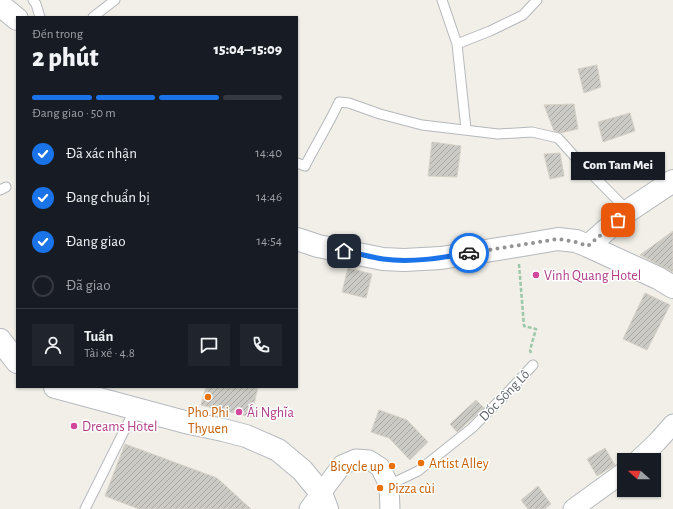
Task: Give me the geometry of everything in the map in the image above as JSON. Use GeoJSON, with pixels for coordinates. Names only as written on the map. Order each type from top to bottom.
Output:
{"type":"FeatureCollection","features":[{"type":"Feature","properties":{"kind":"street"},"geometry":{"type":"LineString","coordinates":[[0,5],[16,18]]}},
{"type":"Feature","properties":{"kind":"street"},"geometry":{"type":"LineString","coordinates":[[588,246],[628,211],[673,181]]}},
{"type":"Feature","properties":{"kind":"street"},"geometry":{"type":"LineString","coordinates":[[298,239],[318,246],[384,259],[404,260],[441,258],[558,239],[588,246],[658,278],[673,287]]}},
{"type":"Feature","properties":{"kind":"street"},"geometry":{"type":"LineString","coordinates":[[0,340],[16,361]]}},
{"type":"Feature","properties":{"kind":"street"},"geometry":{"type":"LineString","coordinates":[[59,388],[238,434],[278,450],[302,470],[319,504]]}},
{"type":"Feature","properties":{"kind":"street"},"geometry":{"type":"LineString","coordinates":[[645,453],[672,426]]}},
{"type":"Feature","properties":{"kind":"street"},"geometry":{"type":"LineString","coordinates":[[319,504],[342,465],[356,459],[369,460],[380,468],[389,485],[390,509]]}},
{"type":"Feature","properties":{"kind":"street"},"geometry":{"type":"LineString","coordinates":[[584,507],[617,478]]}},
{"type":"Feature","properties":{"kind":"lane"},"geometry":{"type":"LineString","coordinates":[[33,0],[36,4],[40,16]]}},
{"type":"Feature","properties":{"kind":"lane"},"geometry":{"type":"LineString","coordinates":[[94,16],[115,0]]}},
{"type":"Feature","properties":{"kind":"lane"},"geometry":{"type":"LineString","coordinates":[[442,0],[457,44],[466,130]]}},
{"type":"Feature","properties":{"kind":"lane"},"geometry":{"type":"LineString","coordinates":[[457,44],[490,31],[524,14],[537,0]]}},
{"type":"Feature","properties":{"kind":"lane"},"geometry":{"type":"LineString","coordinates":[[298,163],[306,166],[339,102],[349,103],[380,114],[422,125],[498,134],[532,132],[558,138],[628,211]]}},
{"type":"Feature","properties":{"kind":"lane","name":"Dốc Sông Lô"},"geometry":{"type":"LineString","coordinates":[[389,485],[418,471],[472,428],[533,365]]}},
{"type":"Feature","properties":{"kind":"lane"},"geometry":{"type":"LineString","coordinates":[[85,509],[136,409]]}},
{"type":"Feature","properties":{"kind":"path","name":"Dốc Sông Lô"},"geometry":{"type":"LineString","coordinates":[[517,246],[524,326],[536,328],[530,350],[533,365]]}},
{"type":"Feature","properties":{"kind":"building"},"geometry":{"type":"Polygon","coordinates":[[[597,65],[601,87],[584,93],[578,69],[597,65]]]}},
{"type":"Feature","properties":{"kind":"building"},"geometry":{"type":"Polygon","coordinates":[[[574,104],[578,129],[560,133],[554,131],[544,105],[574,104]]]}},
{"type":"Feature","properties":{"kind":"building"},"geometry":{"type":"Polygon","coordinates":[[[630,113],[635,131],[603,142],[598,122],[630,113]]]}},
{"type":"Feature","properties":{"kind":"building"},"geometry":{"type":"Polygon","coordinates":[[[432,142],[461,146],[457,177],[428,176],[432,142]]]}},
{"type":"Feature","properties":{"kind":"building"},"geometry":{"type":"Polygon","coordinates":[[[560,153],[564,176],[550,179],[544,154],[560,153]]]}},
{"type":"Feature","properties":{"kind":"building"},"geometry":{"type":"Polygon","coordinates":[[[673,231],[673,272],[640,255],[673,231]]]}},
{"type":"Feature","properties":{"kind":"building"},"geometry":{"type":"Polygon","coordinates":[[[348,268],[372,274],[366,298],[342,292],[348,268]]]}},
{"type":"Feature","properties":{"kind":"building"},"geometry":{"type":"Polygon","coordinates":[[[645,293],[670,305],[647,350],[623,339],[645,293]]]}},
{"type":"Feature","properties":{"kind":"building"},"geometry":{"type":"Polygon","coordinates":[[[206,388],[258,388],[251,417],[201,405],[206,388]]]}},
{"type":"Feature","properties":{"kind":"building"},"geometry":{"type":"Polygon","coordinates":[[[476,400],[484,408],[457,432],[450,424],[476,400]]]}},
{"type":"Feature","properties":{"kind":"building"},"geometry":{"type":"Polygon","coordinates":[[[379,410],[407,420],[428,442],[410,460],[389,438],[371,432],[379,410]]]}},
{"type":"Feature","properties":{"kind":"building"},"geometry":{"type":"Polygon","coordinates":[[[125,444],[217,478],[251,509],[139,509],[105,496],[125,444]]]}},
{"type":"Feature","properties":{"kind":"building"},"geometry":{"type":"Polygon","coordinates":[[[605,448],[615,465],[597,476],[587,459],[605,448]]]}},
{"type":"Feature","properties":{"kind":"building"},"geometry":{"type":"Polygon","coordinates":[[[538,486],[551,504],[545,509],[528,509],[521,500],[538,486]]]}},
{"type":"Feature","properties":{"kind":"way so far"},"geometry":{"type":"LineString","coordinates":[[469,253],[558,239],[588,246],[618,220]]}},
{"type":"Feature","properties":{"kind":"place","name":"Com Tam Mei"},"geometry":{"type":"Point","coordinates":[618,220]}},
{"type":"Feature","properties":{"kind":"place","name":"Vinh Quang Hotel"},"geometry":{"type":"Point","coordinates":[536,275]}},
{"type":"Feature","properties":{"kind":"place","name":"Pho Phi Thyuen"},"geometry":{"type":"Point","coordinates":[208,397]}},
{"type":"Feature","properties":{"kind":"place","name":"Ái Nghĩa"},"geometry":{"type":"Point","coordinates":[239,412]}},
{"type":"Feature","properties":{"kind":"place","name":"Dreams Hotel"},"geometry":{"type":"Point","coordinates":[74,426]}},
{"type":"Feature","properties":{"kind":"place","name":"Artist Alley"},"geometry":{"type":"Point","coordinates":[421,463]}},
{"type":"Feature","properties":{"kind":"place","name":"Bicycle up"},"geometry":{"type":"Point","coordinates":[392,466]}},
{"type":"Feature","properties":{"kind":"place","name":"Pizza cùi"},"geometry":{"type":"Point","coordinates":[380,488]}},
{"type":"Feature","properties":{"kind":"route"},"geometry":{"type":"LineString","coordinates":[[344,251],[384,259],[404,260],[441,258],[469,253]]}}]}
